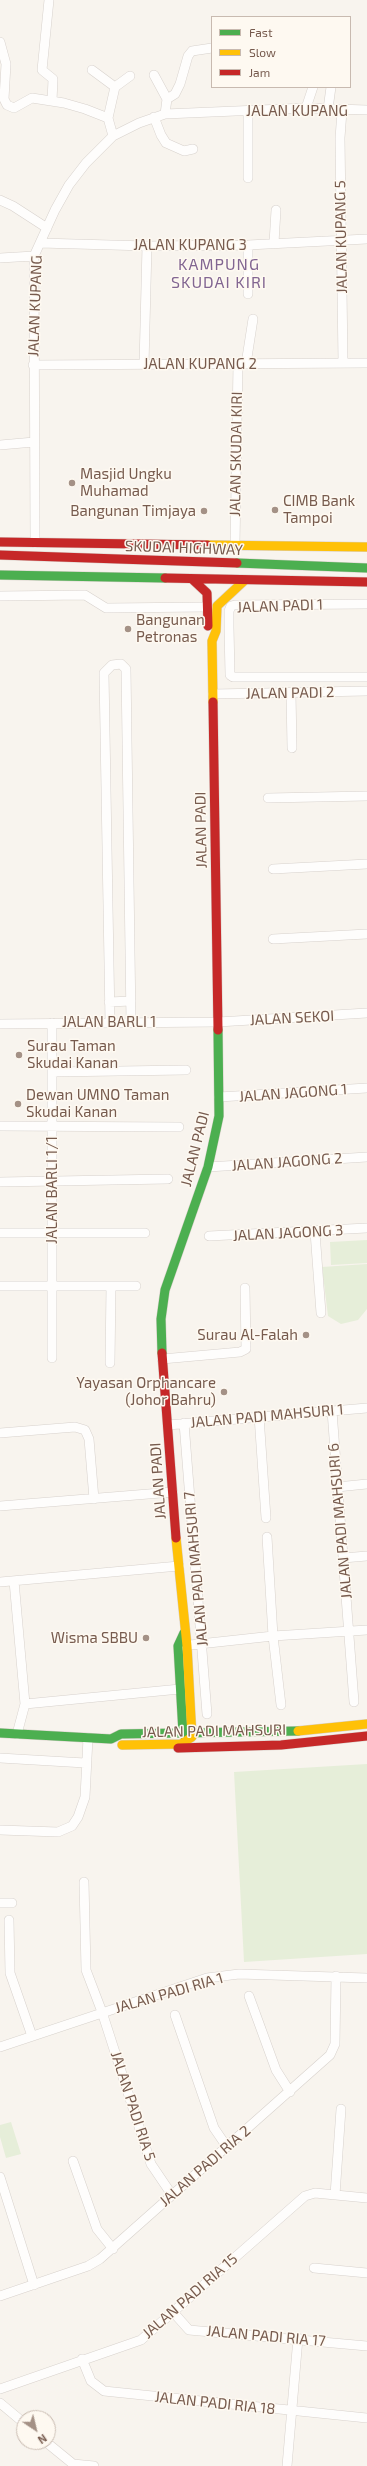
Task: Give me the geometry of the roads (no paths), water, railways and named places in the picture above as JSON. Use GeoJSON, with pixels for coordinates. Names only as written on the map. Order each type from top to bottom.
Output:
{"type":"FeatureCollection","features":[{"type":"Feature","properties":{"kind":"main road"},"geometry":{"type":"LineString","coordinates":[[0,542],[367,546]]}},
{"type":"Feature","properties":{"kind":"main road","name":"SKUDAI HIGHWAY"},"geometry":{"type":"LineString","coordinates":[[0,556],[367,568]]}},
{"type":"Feature","properties":{"kind":"main road"},"geometry":{"type":"LineString","coordinates":[[0,564],[68,564],[88,559]]}},
{"type":"Feature","properties":{"kind":"main road","name":"SKUDAI HIGHWAY"},"geometry":{"type":"LineString","coordinates":[[0,575],[367,582]]}},
{"type":"Feature","properties":{"kind":"main road","name":"JALAN PADI"},"geometry":{"type":"LineString","coordinates":[[188,1736],[181,1710],[180,1689],[184,1633],[162,1359],[161,1319],[165,1290],[208,1167],[219,1116],[212,641],[208,631],[207,593],[192,579]]}},
{"type":"Feature","properties":{"kind":"main road","name":"JALAN PADI"},"geometry":{"type":"LineString","coordinates":[[212,641],[216,631],[217,606],[220,601],[245,580]]}},
{"type":"Feature","properties":{"kind":"main road","name":"JALAN PADI"},"geometry":{"type":"LineString","coordinates":[[182,1646],[188,1736]]}},
{"type":"Feature","properties":{"kind":"main road"},"geometry":{"type":"LineString","coordinates":[[152,1733],[173,1723],[181,1710]]}},
{"type":"Feature","properties":{"kind":"main road","name":"JALAN PADI MAHSURI"},"geometry":{"type":"LineString","coordinates":[[111,1739],[121,1734],[152,1733],[188,1736],[280,1734],[367,1724]]}},
{"type":"Feature","properties":{"kind":"main road","name":"JALAN PADI MAHSURI"},"geometry":{"type":"LineString","coordinates":[[0,1734],[111,1739],[122,1745],[186,1748],[247,1747],[367,1736]]}},
{"type":"Feature","properties":{"kind":"main road"},"geometry":{"type":"LineString","coordinates":[[122,1745],[181,1744],[188,1736],[242,1744],[247,1747]]}},
{"type":"Feature","properties":{"kind":"street"},"geometry":{"type":"LineString","coordinates":[[49,0],[42,70],[53,79],[52,101]]}},
{"type":"Feature","properties":{"kind":"street"},"geometry":{"type":"LineString","coordinates":[[0,42],[6,64],[4,99],[7,105],[14,108],[32,98],[85,109],[108,118]]}},
{"type":"Feature","properties":{"kind":"street"},"geometry":{"type":"LineString","coordinates":[[167,99],[175,94],[180,84],[188,56],[192,51],[211,48]]}},
{"type":"Feature","properties":{"kind":"street"},"geometry":{"type":"LineString","coordinates":[[92,70],[115,87]]}},
{"type":"Feature","properties":{"kind":"street"},"geometry":{"type":"LineString","coordinates":[[154,75],[167,99],[165,114]]}},
{"type":"Feature","properties":{"kind":"street"},"geometry":{"type":"LineString","coordinates":[[114,136],[108,118],[115,87],[130,76]]}},
{"type":"Feature","properties":{"kind":"street"},"geometry":{"type":"LineString","coordinates":[[306,108],[314,88]]}},
{"type":"Feature","properties":{"kind":"street"},"geometry":{"type":"LineString","coordinates":[[328,110],[331,88]]}},
{"type":"Feature","properties":{"kind":"street","name":"JALAN KUPANG"},"geometry":{"type":"LineString","coordinates":[[35,543],[33,365],[34,256],[69,185],[86,163],[114,136],[154,117],[165,114],[306,108],[328,110],[367,110]]}},
{"type":"Feature","properties":{"kind":"street","name":"JALAN KUPANG 5"},"geometry":{"type":"LineString","coordinates":[[342,110],[340,138],[340,240],[343,363]]}},
{"type":"Feature","properties":{"kind":"street"},"geometry":{"type":"LineString","coordinates":[[248,111],[248,178]]}},
{"type":"Feature","properties":{"kind":"street"},"geometry":{"type":"LineString","coordinates":[[154,117],[160,135],[166,143],[184,151],[193,149]]}},
{"type":"Feature","properties":{"kind":"street"},"geometry":{"type":"LineString","coordinates":[[0,200],[13,206],[47,228]]}},
{"type":"Feature","properties":{"kind":"street"},"geometry":{"type":"LineString","coordinates":[[274,243],[276,210]]}},
{"type":"Feature","properties":{"kind":"street","name":"JALAN KUPANG 3"},"geometry":{"type":"LineString","coordinates":[[40,243],[147,246],[248,245],[367,240]]}},
{"type":"Feature","properties":{"kind":"street"},"geometry":{"type":"LineString","coordinates":[[248,245],[248,294]]}},
{"type":"Feature","properties":{"kind":"street"},"geometry":{"type":"LineString","coordinates":[[144,364],[147,246]]}},
{"type":"Feature","properties":{"kind":"street"},"geometry":{"type":"LineString","coordinates":[[0,258],[34,256]]}},
{"type":"Feature","properties":{"kind":"street","name":"JALAN SKUDAI KIRI"},"geometry":{"type":"LineString","coordinates":[[235,545],[242,364],[253,319]]}},
{"type":"Feature","properties":{"kind":"street","name":"JALAN KUPANG 2"},"geometry":{"type":"LineString","coordinates":[[33,365],[367,363]]}},
{"type":"Feature","properties":{"kind":"street"},"geometry":{"type":"LineString","coordinates":[[0,445],[34,442]]}},
{"type":"Feature","properties":{"kind":"street"},"geometry":{"type":"LineString","coordinates":[[0,596],[85,596],[106,608],[208,607]]}},
{"type":"Feature","properties":{"kind":"street","name":"JALAN PADI 1"},"geometry":{"type":"LineString","coordinates":[[367,604],[236,605],[229,608],[229,626],[230,675],[233,677],[367,677]]}},
{"type":"Feature","properties":{"kind":"street"},"geometry":{"type":"LineString","coordinates":[[110,1022],[104,673],[112,665],[121,664],[126,669],[131,1022]]}},
{"type":"Feature","properties":{"kind":"street","name":"JALAN PADI 2"},"geometry":{"type":"LineString","coordinates":[[213,694],[367,691]]}},
{"type":"Feature","properties":{"kind":"street"},"geometry":{"type":"LineString","coordinates":[[291,693],[292,748]]}},
{"type":"Feature","properties":{"kind":"street"},"geometry":{"type":"LineString","coordinates":[[268,798],[367,796]]}},
{"type":"Feature","properties":{"kind":"street"},"geometry":{"type":"LineString","coordinates":[[273,869],[367,864]]}},
{"type":"Feature","properties":{"kind":"street"},"geometry":{"type":"LineString","coordinates":[[273,939],[367,934]]}},
{"type":"Feature","properties":{"kind":"street"},"geometry":{"type":"LineString","coordinates":[[109,1002],[131,1001]]}},
{"type":"Feature","properties":{"kind":"street","name":"JALAN SEKOI"},"geometry":{"type":"LineString","coordinates":[[218,1022],[367,1014]]}},
{"type":"Feature","properties":{"kind":"street","name":"JALAN BARLI 1"},"geometry":{"type":"LineString","coordinates":[[0,1024],[218,1022]]}},
{"type":"Feature","properties":{"kind":"street","name":"JALAN BARLI 1/1"},"geometry":{"type":"LineString","coordinates":[[52,1023],[52,1358]]}},
{"type":"Feature","properties":{"kind":"street"},"geometry":{"type":"LineString","coordinates":[[52,1072],[186,1070]]}},
{"type":"Feature","properties":{"kind":"street","name":"JALAN JAGONG 1"},"geometry":{"type":"LineString","coordinates":[[219,1097],[367,1088]]}},
{"type":"Feature","properties":{"kind":"street"},"geometry":{"type":"LineString","coordinates":[[0,1126],[179,1127]]}},
{"type":"Feature","properties":{"kind":"street","name":"JALAN JAGONG 2"},"geometry":{"type":"LineString","coordinates":[[208,1167],[367,1157]]}},
{"type":"Feature","properties":{"kind":"street"},"geometry":{"type":"LineString","coordinates":[[0,1182],[168,1179]]}},
{"type":"Feature","properties":{"kind":"street","name":"JALAN JAGONG 3"},"geometry":{"type":"LineString","coordinates":[[209,1236],[315,1232],[367,1228]]}},
{"type":"Feature","properties":{"kind":"street"},"geometry":{"type":"LineString","coordinates":[[315,1232],[322,1313]]}},
{"type":"Feature","properties":{"kind":"street"},"geometry":{"type":"LineString","coordinates":[[0,1233],[146,1233]]}},
{"type":"Feature","properties":{"kind":"street"},"geometry":{"type":"LineString","coordinates":[[0,1286],[136,1286]]}},
{"type":"Feature","properties":{"kind":"street"},"geometry":{"type":"LineString","coordinates":[[110,1363],[111,1286]]}},
{"type":"Feature","properties":{"kind":"street"},"geometry":{"type":"LineString","coordinates":[[162,1359],[240,1352],[246,1349],[245,1288]]}},
{"type":"Feature","properties":{"kind":"street","name":"JALAN PADI MAHSURI 1"},"geometry":{"type":"LineString","coordinates":[[168,1425],[259,1416],[367,1408]]}},
{"type":"Feature","properties":{"kind":"street","name":"JALAN PADI MAHSURI 6"},"geometry":{"type":"LineString","coordinates":[[332,1411],[354,1702]]}},
{"type":"Feature","properties":{"kind":"street"},"geometry":{"type":"LineString","coordinates":[[259,1416],[266,1518]]}},
{"type":"Feature","properties":{"kind":"street","name":"JALAN PADI MAHSURI 7"},"geometry":{"type":"LineString","coordinates":[[184,1423],[207,1714]]}},
{"type":"Feature","properties":{"kind":"street"},"geometry":{"type":"LineString","coordinates":[[0,1433],[75,1427],[85,1430],[89,1439],[94,1499]]}},
{"type":"Feature","properties":{"kind":"street"},"geometry":{"type":"LineString","coordinates":[[337,1487],[367,1484]]}},
{"type":"Feature","properties":{"kind":"street"},"geometry":{"type":"LineString","coordinates":[[0,1506],[173,1492]]}},
{"type":"Feature","properties":{"kind":"street"},"geometry":{"type":"LineString","coordinates":[[267,1537],[273,1636],[281,1705]]}},
{"type":"Feature","properties":{"kind":"street"},"geometry":{"type":"LineString","coordinates":[[343,1558],[367,1556]]}},
{"type":"Feature","properties":{"kind":"street"},"geometry":{"type":"LineString","coordinates":[[0,1582],[179,1566]]}},
{"type":"Feature","properties":{"kind":"street"},"geometry":{"type":"LineString","coordinates":[[14,1581],[25,1704],[17,1734]]}},
{"type":"Feature","properties":{"kind":"street"},"geometry":{"type":"LineString","coordinates":[[182,1646],[273,1636],[348,1630],[367,1630]]}},
{"type":"Feature","properties":{"kind":"street"},"geometry":{"type":"LineString","coordinates":[[25,1704],[180,1689]]}},
{"type":"Feature","properties":{"kind":"street"},"geometry":{"type":"LineString","coordinates":[[0,1830],[58,1832],[72,1826],[78,1817],[85,1797],[85,1763],[88,1738]]}},
{"type":"Feature","properties":{"kind":"street"},"geometry":{"type":"LineString","coordinates":[[0,1758],[85,1763]]}},
{"type":"Feature","properties":{"kind":"street","name":"JALAN PADI RIA 5"},"geometry":{"type":"LineString","coordinates":[[84,1882],[86,1970],[102,2012],[151,2164],[172,2195]]}},
{"type":"Feature","properties":{"kind":"street"},"geometry":{"type":"LineString","coordinates":[[0,1903],[12,1903]]}},
{"type":"Feature","properties":{"kind":"street"},"geometry":{"type":"LineString","coordinates":[[8,1920],[10,1973],[32,2036]]}},
{"type":"Feature","properties":{"kind":"street","name":"JALAN PADI RIA 1"},"geometry":{"type":"LineString","coordinates":[[0,2047],[167,1990],[219,1976],[240,1974],[367,1978]]}},
{"type":"Feature","properties":{"kind":"street","name":"JALAN PADI RIA 2"},"geometry":{"type":"LineString","coordinates":[[0,2296],[88,2266],[113,2250],[172,2195],[290,2092],[334,2050],[336,2044],[336,1976]]}},
{"type":"Feature","properties":{"kind":"street"},"geometry":{"type":"LineString","coordinates":[[249,1996],[276,2070],[290,2092]]}},
{"type":"Feature","properties":{"kind":"street"},"geometry":{"type":"LineString","coordinates":[[174,2015],[214,2128],[227,2147]]}},
{"type":"Feature","properties":{"kind":"street"},"geometry":{"type":"LineString","coordinates":[[335,2195],[341,2109]]}},
{"type":"Feature","properties":{"kind":"street"},"geometry":{"type":"LineString","coordinates":[[73,2161],[97,2229],[113,2250]]}},
{"type":"Feature","properties":{"kind":"street"},"geometry":{"type":"LineString","coordinates":[[0,2177],[34,2284]]}},
{"type":"Feature","properties":{"kind":"street","name":"JALAN PADI RIA 15"},"geometry":{"type":"LineString","coordinates":[[0,2389],[82,2359],[141,2340],[305,2196],[315,2193],[367,2198]]}},
{"type":"Feature","properties":{"kind":"street"},"geometry":{"type":"LineString","coordinates":[[314,2268],[367,2273]]}},
{"type":"Feature","properties":{"kind":"street","name":"JALAN PADI RIA 17"},"geometry":{"type":"LineString","coordinates":[[173,2312],[189,2330],[298,2338],[367,2346]]}},
{"type":"Feature","properties":{"kind":"street"},"geometry":{"type":"LineString","coordinates":[[287,2466],[298,2338]]}},
{"type":"Feature","properties":{"kind":"street","name":"JALAN PADI RIA 18"},"geometry":{"type":"LineString","coordinates":[[82,2359],[91,2381],[104,2392],[367,2418]]}},
{"type":"Feature","properties":{"kind":"street"},"geometry":{"type":"LineString","coordinates":[[0,2403],[16,2416]]}},
{"type":"Feature","properties":{"kind":"street"},"geometry":{"type":"LineString","coordinates":[[56,2450],[73,2464],[94,2466]]}},
{"type":"Feature","properties":{"kind":"place","name":"Masjid Ungku Muhamad"},"geometry":{"type":"Point","coordinates":[72,483]}},
{"type":"Feature","properties":{"kind":"place","name":"CIMB Bank Tampoi"},"geometry":{"type":"Point","coordinates":[275,510]}},
{"type":"Feature","properties":{"kind":"place","name":"Bangunan Timjaya"},"geometry":{"type":"Point","coordinates":[204,511]}},
{"type":"Feature","properties":{"kind":"place","name":"Bangunan Petronas"},"geometry":{"type":"Point","coordinates":[128,629]}},
{"type":"Feature","properties":{"kind":"place","name":"Surau Taman Skudai Kanan"},"geometry":{"type":"Point","coordinates":[19,1055]}},
{"type":"Feature","properties":{"kind":"place","name":"Dewan UMNO Taman Skudai Kanan"},"geometry":{"type":"Point","coordinates":[18,1104]}},
{"type":"Feature","properties":{"kind":"place","name":"Surau Al-Falah"},"geometry":{"type":"Point","coordinates":[306,1335]}},
{"type":"Feature","properties":{"kind":"place","name":"Yayasan Orphancare (Johor Bahru)"},"geometry":{"type":"Point","coordinates":[224,1392]}},
{"type":"Feature","properties":{"kind":"place","name":"Wisma SBBU"},"geometry":{"type":"Point","coordinates":[146,1638]}},
{"type":"Feature","properties":{"kind":"district","name":"KAMPUNG SKUDAI KIRI"},"geometry":{"type":"Point","coordinates":[219,274]}}]}
